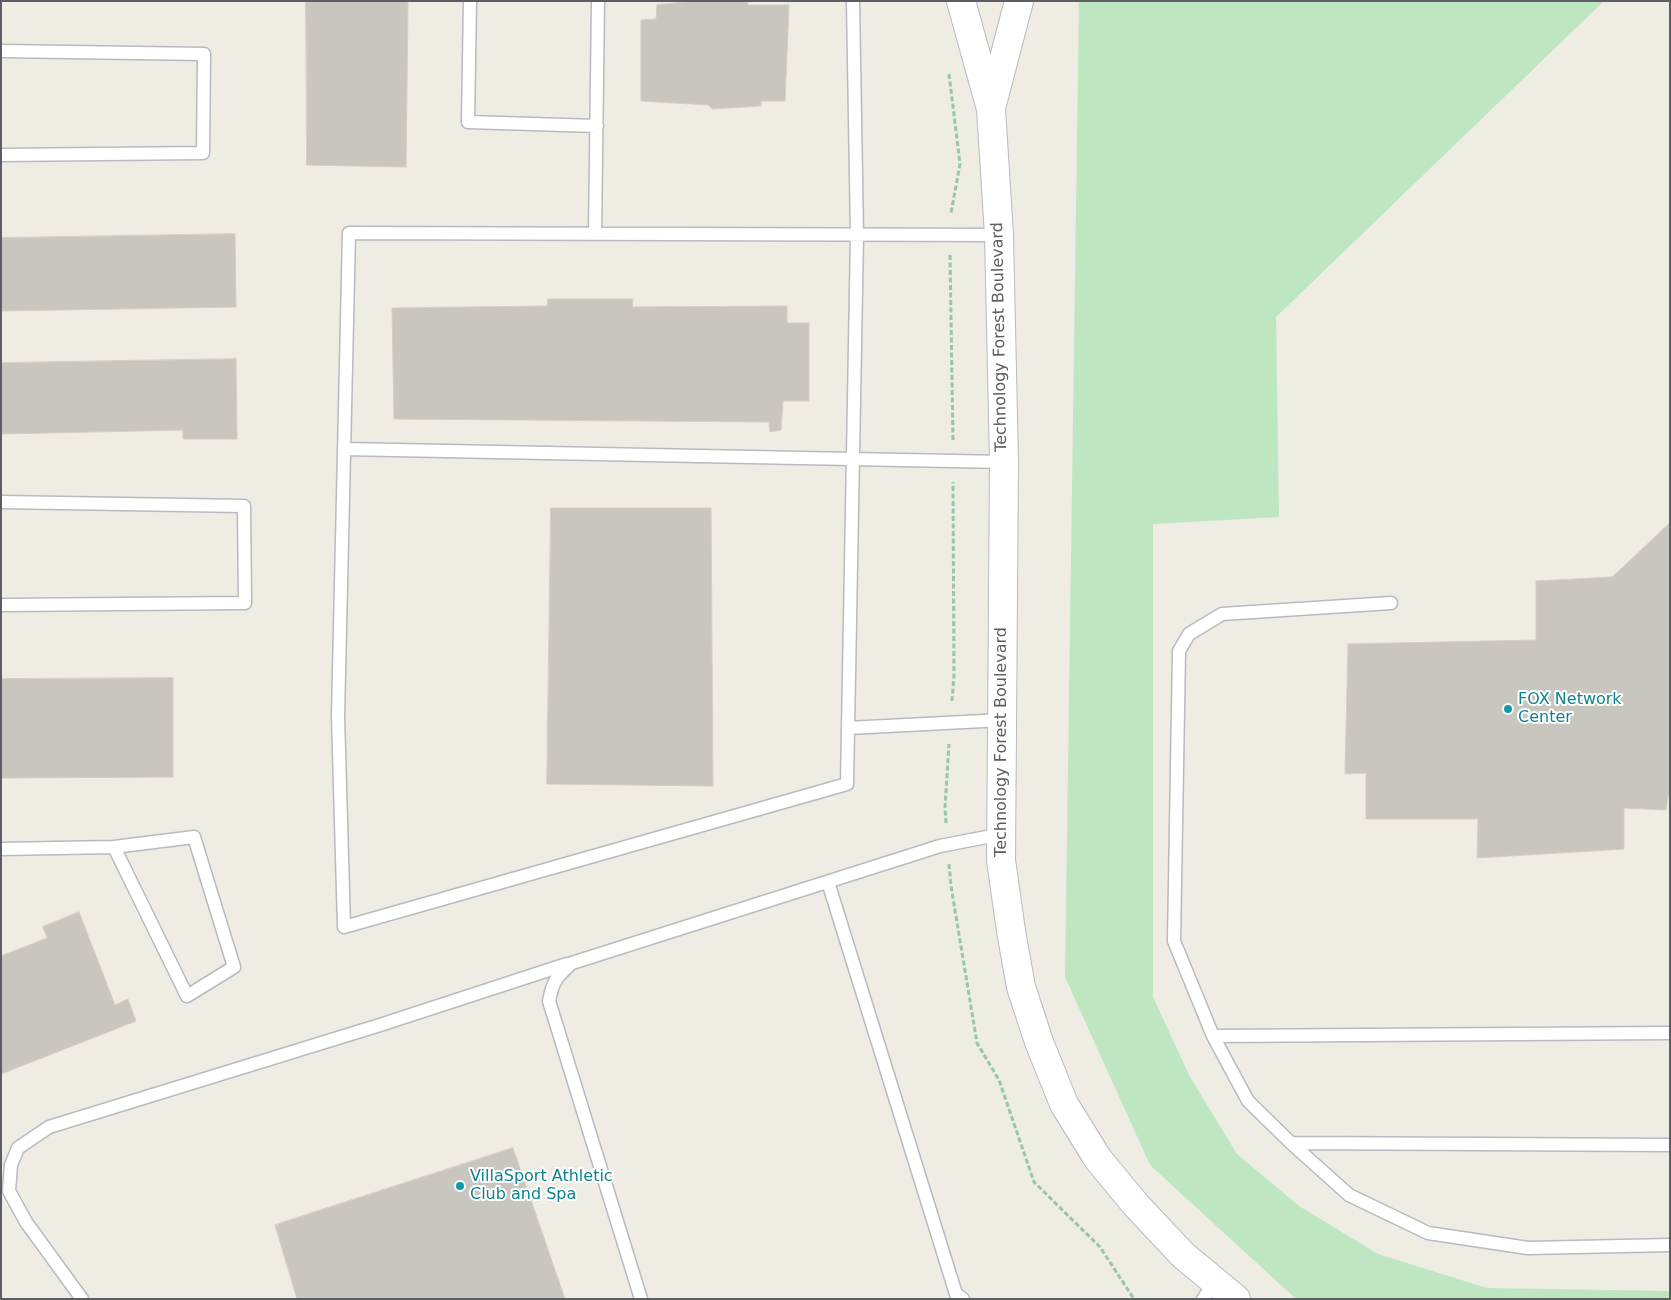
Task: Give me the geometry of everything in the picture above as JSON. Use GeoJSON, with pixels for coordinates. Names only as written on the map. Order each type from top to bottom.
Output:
{"type":"FeatureCollection","features":[{"type":"Feature","properties":{"kind":"street","name":"Technology Forest Boulevard"},"geometry":{"type":"LineString","coordinates":[[961,1],[991,109],[999,235],[1004,462],[1002,869],[1022,987],[1039,1042],[1064,1104],[1098,1159],[1136,1205],[1183,1255],[1209,1290],[1236,1299]]}},
{"type":"Feature","properties":{"kind":"street","name":"Technology Forest Boulevard"},"geometry":{"type":"LineString","coordinates":[[991,109],[1018,1]]}},
{"type":"Feature","properties":{"kind":"lane"},"geometry":{"type":"LineString","coordinates":[[470,1],[468,122],[597,126]]}},
{"type":"Feature","properties":{"kind":"lane"},"geometry":{"type":"LineString","coordinates":[[595,234],[598,1]]}},
{"type":"Feature","properties":{"kind":"lane"},"geometry":{"type":"LineString","coordinates":[[853,1],[857,235],[847,784],[344,926],[338,716],[349,233],[857,235],[999,235]]}},
{"type":"Feature","properties":{"kind":"lane"},"geometry":{"type":"LineString","coordinates":[[1,51],[204,54],[204,153],[1,155]]}},
{"type":"Feature","properties":{"kind":"lane"},"geometry":{"type":"LineString","coordinates":[[344,449],[854,461],[1004,462]]}},
{"type":"Feature","properties":{"kind":"lane"},"geometry":{"type":"LineString","coordinates":[[1,502],[244,506],[245,603],[1,605]]}},
{"type":"Feature","properties":{"kind":"lane"},"geometry":{"type":"LineString","coordinates":[[1391,603],[1222,614],[1189,634],[1179,651],[1174,941],[1213,1036],[1248,1101],[1291,1143],[1349,1194],[1428,1233],[1528,1248],[1670,1245]]}},
{"type":"Feature","properties":{"kind":"lane"},"geometry":{"type":"LineString","coordinates":[[848,728],[1003,720]]}},
{"type":"Feature","properties":{"kind":"lane"},"geometry":{"type":"LineString","coordinates":[[82,1299],[26,1222],[9,1191],[11,1165],[18,1148],[49,1127],[380,1025],[940,846],[1002,834]]}},
{"type":"Feature","properties":{"kind":"lane"},"geometry":{"type":"LineString","coordinates":[[1,849],[114,847],[194,837],[234,967],[187,996],[114,847]]}},
{"type":"Feature","properties":{"kind":"lane"},"geometry":{"type":"LineString","coordinates":[[828,882],[956,1294],[963,1299]]}},
{"type":"Feature","properties":{"kind":"lane"},"geometry":{"type":"LineString","coordinates":[[572,963],[558,975],[549,1001],[641,1299]]}},
{"type":"Feature","properties":{"kind":"lane"},"geometry":{"type":"LineString","coordinates":[[1213,1036],[1670,1033]]}},
{"type":"Feature","properties":{"kind":"lane"},"geometry":{"type":"LineString","coordinates":[[1291,1143],[1670,1145]]}},
{"type":"Feature","properties":{"kind":"green space"},"geometry":{"type":"Polygon","coordinates":[[[1079,1],[1604,1],[1276,317],[1279,517],[1153,524],[1153,997],[1190,1077],[1237,1154],[1299,1206],[1378,1254],[1487,1288],[1670,1291],[1670,1299],[1296,1299],[1150,1165],[1065,977],[1079,1]]]}},
{"type":"Feature","properties":{"kind":"building"},"geometry":{"type":"Polygon","coordinates":[[[306,1],[408,1],[406,167],[307,165],[306,1]]]}},
{"type":"Feature","properties":{"kind":"building"},"geometry":{"type":"Polygon","coordinates":[[[695,1],[747,1],[748,5],[789,5],[785,101],[761,101],[761,106],[712,109],[708,105],[641,101],[641,20],[656,19],[657,5],[695,1]]]}},
{"type":"Feature","properties":{"kind":"building"},"geometry":{"type":"Polygon","coordinates":[[[235,234],[236,307],[1,311],[1,238],[235,234]]]}},
{"type":"Feature","properties":{"kind":"building"},"geometry":{"type":"Polygon","coordinates":[[[548,299],[633,299],[632,307],[787,306],[787,323],[809,323],[809,401],[783,401],[781,430],[770,432],[769,422],[394,419],[392,308],[547,306],[548,299]]]}},
{"type":"Feature","properties":{"kind":"building"},"geometry":{"type":"Polygon","coordinates":[[[236,359],[237,439],[183,439],[183,430],[1,434],[1,363],[236,359]]]}},
{"type":"Feature","properties":{"kind":"building"},"geometry":{"type":"Polygon","coordinates":[[[551,508],[711,508],[713,786],[547,784],[551,508]]]}},
{"type":"Feature","properties":{"kind":"building","name":"FOX Network Center"},"geometry":{"type":"Polygon","coordinates":[[[1670,523],[1670,796],[1668,796],[1666,810],[1624,808],[1624,849],[1477,858],[1478,819],[1366,819],[1366,773],[1345,774],[1348,644],[1536,640],[1536,581],[1612,577],[1670,523]]]}},
{"type":"Feature","properties":{"kind":"building"},"geometry":{"type":"Polygon","coordinates":[[[173,678],[173,777],[1,778],[1,679],[173,678]]]}},
{"type":"Feature","properties":{"kind":"building"},"geometry":{"type":"Polygon","coordinates":[[[79,912],[115,1005],[128,999],[136,1021],[1,1074],[1,956],[47,938],[43,927],[79,912]]]}},
{"type":"Feature","properties":{"kind":"building","name":"VillaSport Athletic Club and Spa"},"geometry":{"type":"Polygon","coordinates":[[[513,1148],[565,1299],[297,1299],[275,1225],[513,1148]]]}},
{"type":"Feature","properties":{"kind":"place","name":"FOX Network Center"},"geometry":{"type":"Point","coordinates":[1508,709]}},
{"type":"Feature","properties":{"kind":"place","name":"VillaSport Athletic Club and Spa"},"geometry":{"type":"Point","coordinates":[460,1186]}}]}
